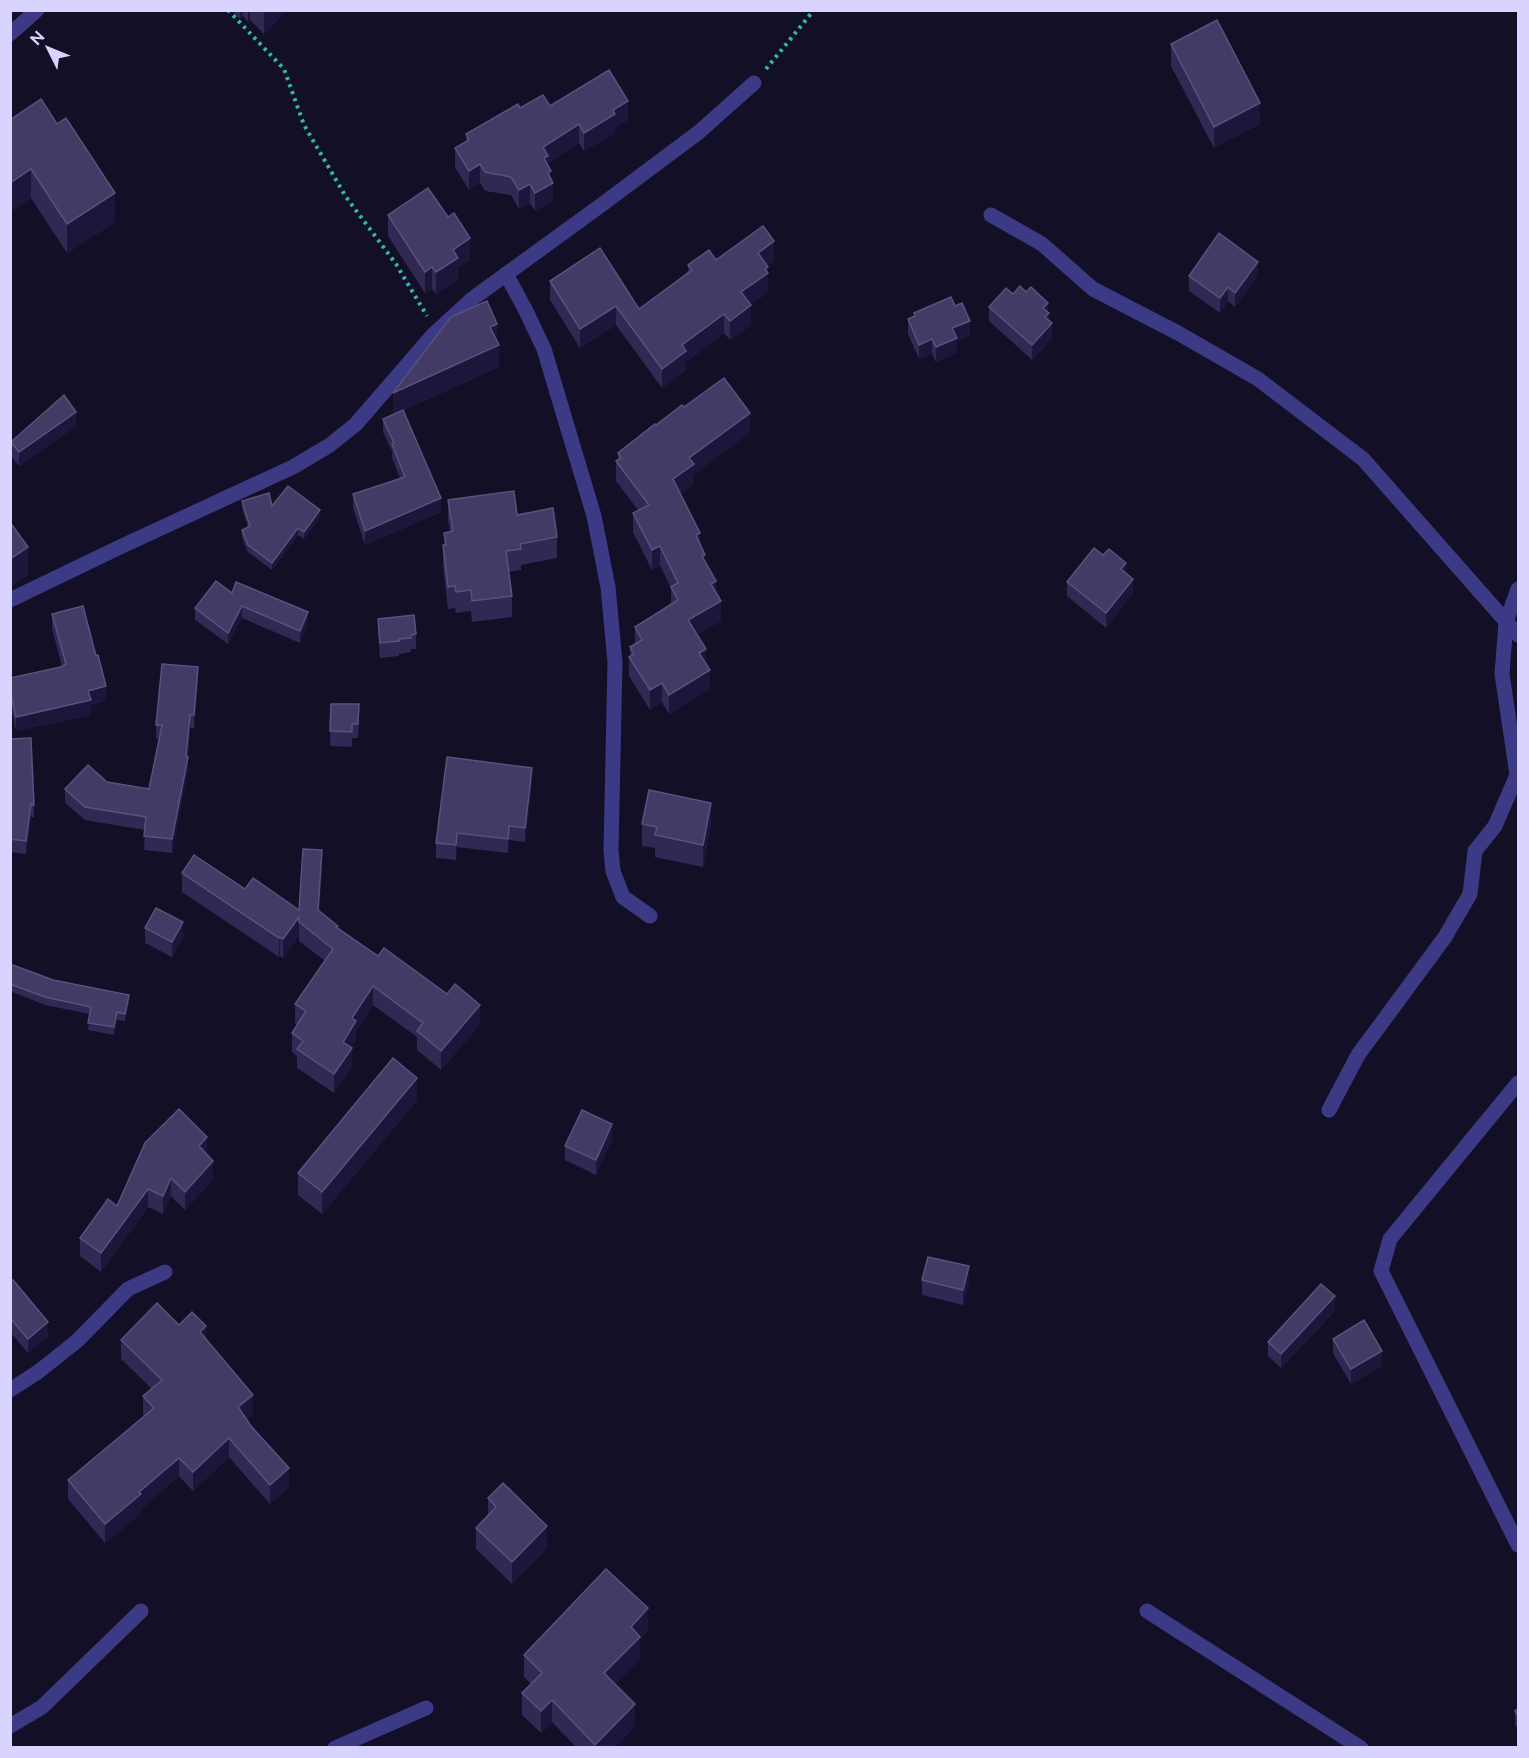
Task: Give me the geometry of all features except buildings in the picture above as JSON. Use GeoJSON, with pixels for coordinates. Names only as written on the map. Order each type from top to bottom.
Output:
{"type":"FeatureCollection","features":[{"type":"Feature","properties":{"kind":"street"},"geometry":{"type":"LineString","coordinates":[[10,34],[37,10]]}},
{"type":"Feature","properties":{"kind":"street"},"geometry":{"type":"LineString","coordinates":[[10,600],[293,467],[323,450],[356,424],[432,335],[472,299],[699,132],[754,83]]}},
{"type":"Feature","properties":{"kind":"street"},"geometry":{"type":"LineString","coordinates":[[991,215],[1042,244],[1093,289],[1178,333],[1258,379],[1363,459],[1518,635]]}},
{"type":"Feature","properties":{"kind":"street"},"geometry":{"type":"LineString","coordinates":[[506,274],[544,349],[594,516],[608,586],[615,662],[611,849],[613,871],[622,897],[650,916]]}},
{"type":"Feature","properties":{"kind":"street"},"geometry":{"type":"LineString","coordinates":[[1329,1110],[1358,1055],[1445,937],[1470,894],[1475,851],[1495,826],[1517,775],[1502,674],[1506,622],[1518,589]]}},
{"type":"Feature","properties":{"kind":"street"},"geometry":{"type":"LineString","coordinates":[[1518,1083],[1390,1239],[1381,1271],[1518,1545]]}},
{"type":"Feature","properties":{"kind":"street"},"geometry":{"type":"LineString","coordinates":[[10,1390],[77,1341],[128,1289],[165,1272]]}},
{"type":"Feature","properties":{"kind":"street"},"geometry":{"type":"LineString","coordinates":[[10,1726],[42,1707],[141,1611]]}},
{"type":"Feature","properties":{"kind":"street"},"geometry":{"type":"LineString","coordinates":[[1147,1611],[1361,1748]]}},
{"type":"Feature","properties":{"kind":"street"},"geometry":{"type":"LineString","coordinates":[[335,1748],[426,1708]]}},
{"type":"Feature","properties":{"kind":"path"},"geometry":{"type":"LineString","coordinates":[[228,10],[284,69],[304,125],[346,197],[396,264],[426,314],[432,335]]}},
{"type":"Feature","properties":{"kind":"path"},"geometry":{"type":"LineString","coordinates":[[754,83],[814,10]]}}]}
